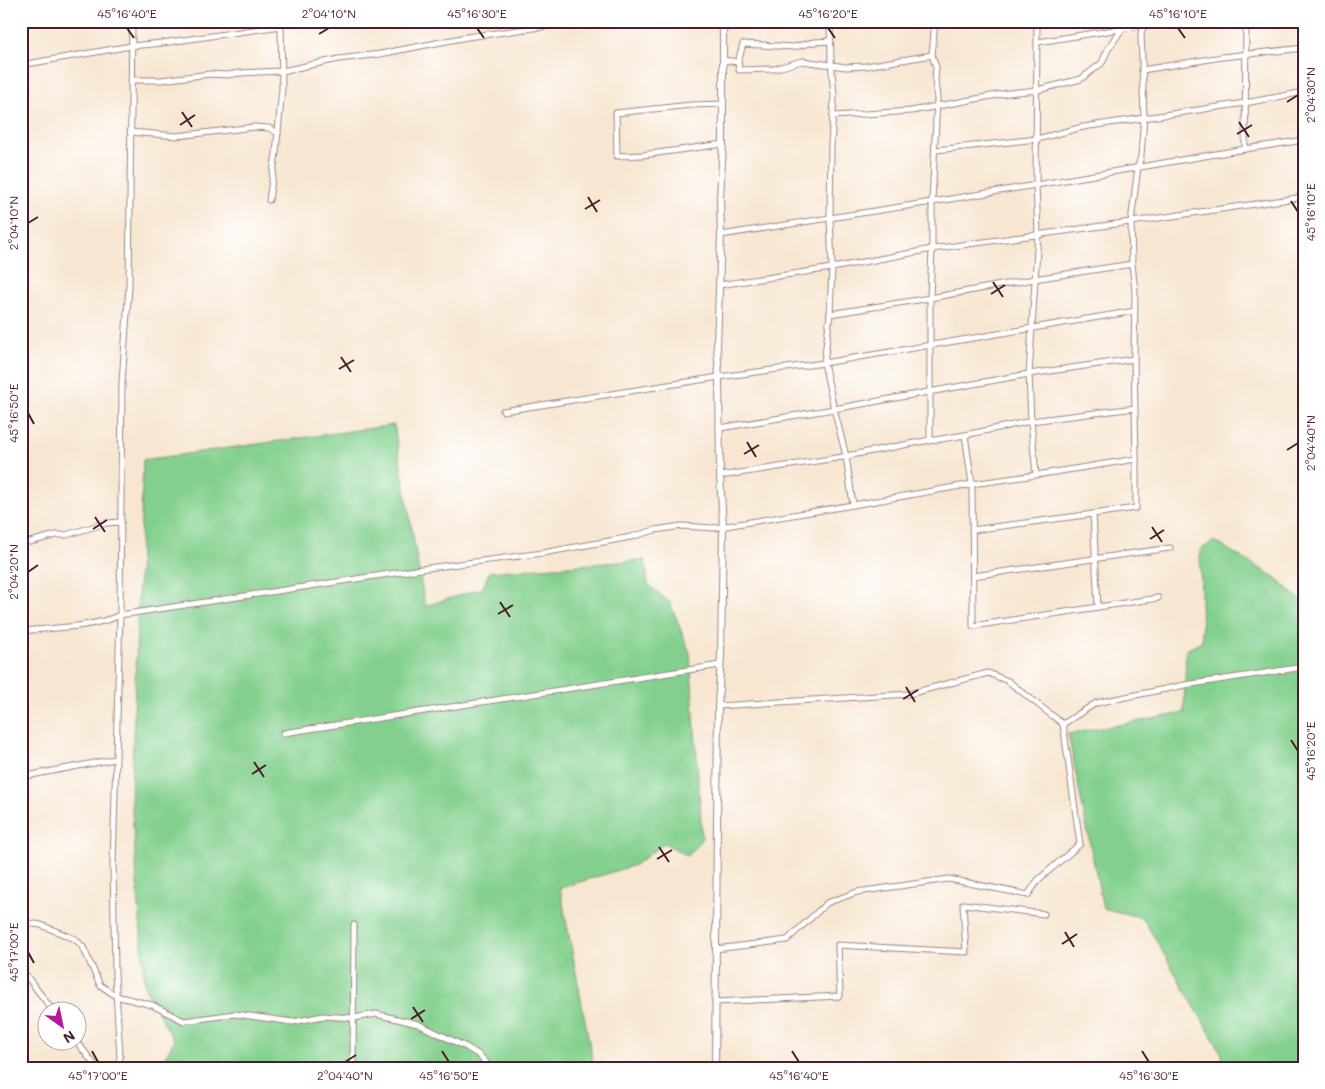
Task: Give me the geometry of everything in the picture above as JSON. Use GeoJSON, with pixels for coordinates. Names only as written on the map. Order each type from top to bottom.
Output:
{"type":"FeatureCollection","features":[{"type":"Feature","properties":{"kind":"street"},"geometry":{"type":"LineString","coordinates":[[117,1068],[120,1057],[116,996],[113,864],[120,615],[122,382],[129,286],[132,21]]}},
{"type":"Feature","properties":{"kind":"street"},"geometry":{"type":"LineString","coordinates":[[131,80],[161,80],[210,74],[227,75],[240,72],[282,71],[467,37],[585,21]]}},
{"type":"Feature","properties":{"kind":"street"},"geometry":{"type":"LineString","coordinates":[[715,1068],[718,706],[723,526],[717,346],[721,235],[723,21]]}},
{"type":"Feature","properties":{"kind":"street"},"geometry":{"type":"LineString","coordinates":[[830,21],[834,96],[830,217],[832,268],[830,314],[824,363],[846,456],[853,505]]}},
{"type":"Feature","properties":{"kind":"street"},"geometry":{"type":"LineString","coordinates":[[846,456],[930,440],[932,202],[937,107],[936,67],[932,55],[935,21]]}},
{"type":"Feature","properties":{"kind":"street"},"geometry":{"type":"LineString","coordinates":[[1036,475],[1029,374],[1038,234],[1036,185],[1038,21]]}},
{"type":"Feature","properties":{"kind":"street"},"geometry":{"type":"LineString","coordinates":[[1038,42],[1145,23],[1151,24],[1157,21]]}},
{"type":"Feature","properties":{"kind":"street"},"geometry":{"type":"LineString","coordinates":[[1245,149],[1246,21]]}},
{"type":"Feature","properties":{"kind":"street"},"geometry":{"type":"LineString","coordinates":[[972,530],[1136,508],[1135,291],[1131,222],[1141,156],[1144,117],[1141,33],[1145,23]]}},
{"type":"Feature","properties":{"kind":"street"},"geometry":{"type":"LineString","coordinates":[[21,65],[131,46],[162,43],[281,24],[282,89],[269,200]]}},
{"type":"Feature","properties":{"kind":"street"},"geometry":{"type":"LineString","coordinates":[[833,116],[911,112],[1008,93],[1038,90],[1081,79],[1102,63],[1107,51],[1122,28]]}},
{"type":"Feature","properties":{"kind":"street"},"geometry":{"type":"LineString","coordinates":[[831,41],[814,42],[794,47],[743,44],[738,62],[739,70],[774,69],[802,61],[846,67],[866,66],[932,55]]}},
{"type":"Feature","properties":{"kind":"street"},"geometry":{"type":"LineString","coordinates":[[1142,70],[1222,57],[1245,56],[1304,48]]}},
{"type":"Feature","properties":{"kind":"street"},"geometry":{"type":"LineString","coordinates":[[723,60],[738,62]]}},
{"type":"Feature","properties":{"kind":"street"},"geometry":{"type":"LineString","coordinates":[[936,150],[1037,139],[1083,127],[1245,103],[1304,92]]}},
{"type":"Feature","properties":{"kind":"street"},"geometry":{"type":"LineString","coordinates":[[722,144],[617,156],[616,113],[691,105],[723,104]]}},
{"type":"Feature","properties":{"kind":"street"},"geometry":{"type":"LineString","coordinates":[[130,132],[178,136],[254,127],[269,128],[278,133]]}},
{"type":"Feature","properties":{"kind":"street"},"geometry":{"type":"LineString","coordinates":[[721,235],[1304,140]]}},
{"type":"Feature","properties":{"kind":"street"},"geometry":{"type":"LineString","coordinates":[[720,285],[832,268],[932,249],[1304,197]]}},
{"type":"Feature","properties":{"kind":"street"},"geometry":{"type":"LineString","coordinates":[[830,314],[1132,264]]}},
{"type":"Feature","properties":{"kind":"street"},"geometry":{"type":"LineString","coordinates":[[504,411],[719,377],[824,363],[1135,311]]}},
{"type":"Feature","properties":{"kind":"street"},"geometry":{"type":"LineString","coordinates":[[720,428],[929,393],[1029,374],[1134,359]]}},
{"type":"Feature","properties":{"kind":"street"},"geometry":{"type":"LineString","coordinates":[[720,476],[965,435],[1031,421],[1135,408]]}},
{"type":"Feature","properties":{"kind":"street"},"geometry":{"type":"LineString","coordinates":[[965,435],[972,484],[974,626],[1158,598]]}},
{"type":"Feature","properties":{"kind":"street"},"geometry":{"type":"LineString","coordinates":[[21,632],[88,623],[120,615],[543,552],[631,537],[655,530],[682,526],[714,528],[972,484],[1136,459]]}},
{"type":"Feature","properties":{"kind":"street"},"geometry":{"type":"LineString","coordinates":[[1093,514],[1098,607]]}},
{"type":"Feature","properties":{"kind":"street"},"geometry":{"type":"LineString","coordinates":[[21,541],[30,542],[80,532],[106,523],[121,522]]}},
{"type":"Feature","properties":{"kind":"street"},"geometry":{"type":"LineString","coordinates":[[973,576],[1170,548]]}},
{"type":"Feature","properties":{"kind":"street"},"geometry":{"type":"LineString","coordinates":[[284,733],[720,665]]}},
{"type":"Feature","properties":{"kind":"street"},"geometry":{"type":"LineString","coordinates":[[1064,724],[1096,703],[1185,685],[1304,666]]}},
{"type":"Feature","properties":{"kind":"street"},"geometry":{"type":"LineString","coordinates":[[716,949],[786,940],[828,903],[857,892],[949,879],[1028,895],[1038,880],[1080,844],[1064,724],[1008,681],[988,673],[909,694],[718,706]]}},
{"type":"Feature","properties":{"kind":"street"},"geometry":{"type":"LineString","coordinates":[[21,777],[115,759]]}},
{"type":"Feature","properties":{"kind":"street"},"geometry":{"type":"LineString","coordinates":[[715,1002],[840,996],[838,945],[966,952],[963,904],[1044,914]]}},
{"type":"Feature","properties":{"kind":"street"},"geometry":{"type":"LineString","coordinates":[[21,922],[33,922],[75,939],[83,946],[100,985],[116,996],[152,1005],[184,1021],[236,1014],[292,1022],[323,1016],[354,1018],[376,1014],[418,1024],[466,1047],[479,1055],[491,1068]]}},
{"type":"Feature","properties":{"kind":"street"},"geometry":{"type":"LineString","coordinates":[[353,1068],[354,925]]}},
{"type":"Feature","properties":{"kind":"street"},"geometry":{"type":"LineString","coordinates":[[21,969],[46,1002]]}},
{"type":"Feature","properties":{"kind":"street"},"geometry":{"type":"LineString","coordinates":[[85,1052],[97,1068]]}},
{"type":"Feature","properties":{"kind":"green space"},"geometry":{"type":"Polygon","coordinates":[[[394,425],[425,606],[483,588],[489,572],[645,560],[648,584],[670,603],[690,653],[702,838],[688,856],[664,843],[635,865],[560,888],[594,1068],[158,1068],[174,1041],[145,988],[131,798],[143,460],[394,425]]]}},
{"type":"Feature","properties":{"kind":"green space"},"geometry":{"type":"Polygon","coordinates":[[[1214,541],[1276,578],[1304,603],[1304,1068],[1223,1068],[1222,1054],[1143,918],[1103,908],[1068,734],[1184,713],[1186,650],[1202,642],[1200,550],[1214,541]]]}}]}
